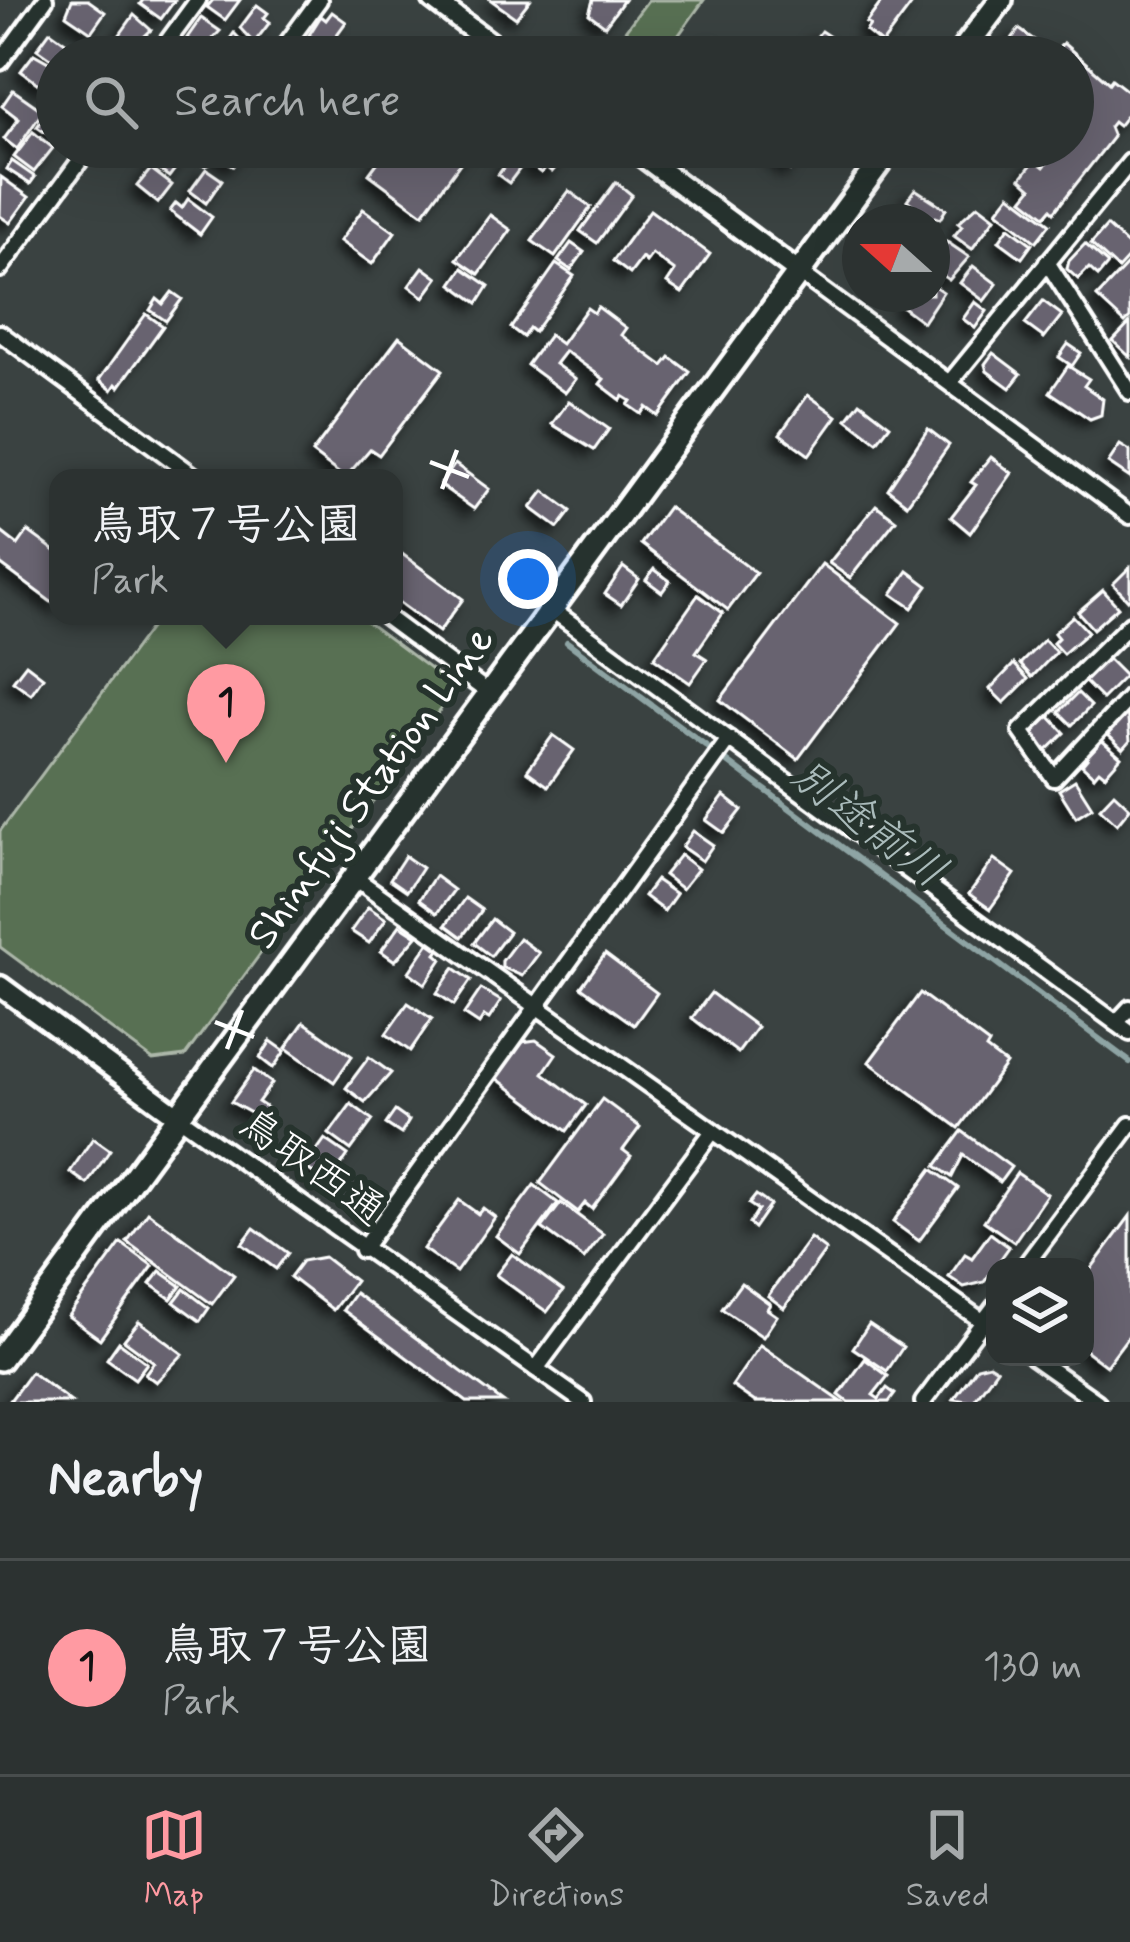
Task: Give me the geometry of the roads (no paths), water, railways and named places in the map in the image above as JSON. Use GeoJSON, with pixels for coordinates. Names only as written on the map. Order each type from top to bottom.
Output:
{"type":"FeatureCollection","features":[{"type":"Feature","properties":{"kind":"main road"},"geometry":{"type":"LineString","coordinates":[[974,36],[1001,0]]}},
{"type":"Feature","properties":{"kind":"main road","name":"Shinfuji Station Line"},"geometry":{"type":"LineString","coordinates":[[0,1359],[875,168]]}},
{"type":"Feature","properties":{"kind":"street"},"geometry":{"type":"LineString","coordinates":[[0,62],[45,0]]}},
{"type":"Feature","properties":{"kind":"street"},"geometry":{"type":"LineString","coordinates":[[171,36],[198,0]]}},
{"type":"Feature","properties":{"kind":"street"},"geometry":{"type":"LineString","coordinates":[[293,36],[319,0]]}},
{"type":"Feature","properties":{"kind":"street"},"geometry":{"type":"LineString","coordinates":[[433,0],[481,36]]}},
{"type":"Feature","properties":{"kind":"street"},"geometry":{"type":"LineString","coordinates":[[950,382],[1130,162]]}},
{"type":"Feature","properties":{"kind":"street"},"geometry":{"type":"LineString","coordinates":[[0,269],[75,168]]}},
{"type":"Feature","properties":{"kind":"street"},"geometry":{"type":"LineString","coordinates":[[658,168],[1130,516]]}},
{"type":"Feature","properties":{"kind":"street"},"geometry":{"type":"LineString","coordinates":[[1047,262],[1130,392]]}},
{"type":"Feature","properties":{"kind":"street"},"geometry":{"type":"LineString","coordinates":[[0,333],[185,469]]}},
{"type":"Feature","properties":{"kind":"street"},"geometry":{"type":"LineString","coordinates":[[551,609],[1130,1033]]}},
{"type":"Feature","properties":{"kind":"street"},"geometry":{"type":"LineString","coordinates":[[397,625],[489,693]]}},
{"type":"Feature","properties":{"kind":"street"},"geometry":{"type":"LineString","coordinates":[[1130,625],[1022,731],[1054,778],[1130,697]]}},
{"type":"Feature","properties":{"kind":"street"},"geometry":{"type":"LineString","coordinates":[[362,1250],[729,740]]}},
{"type":"Feature","properties":{"kind":"street"},"geometry":{"type":"LineString","coordinates":[[355,878],[986,1324]]}},
{"type":"Feature","properties":{"kind":"street","name":"鳥取西通"},"geometry":{"type":"LineString","coordinates":[[0,986],[362,1250],[583,1402]]}},
{"type":"Feature","properties":{"kind":"street"},"geometry":{"type":"LineString","coordinates":[[1116,1023],[1130,1008]]}},
{"type":"Feature","properties":{"kind":"street"},"geometry":{"type":"LineString","coordinates":[[1031,1258],[1130,1125]]}},
{"type":"Feature","properties":{"kind":"street"},"geometry":{"type":"LineString","coordinates":[[536,1369],[713,1131]]}},
{"type":"Feature","properties":{"kind":"street"},"geometry":{"type":"LineString","coordinates":[[923,1402],[986,1329]]}},
{"type":"Feature","properties":{"kind":"street"},"geometry":{"type":"LineString","coordinates":[[1046,1366],[1097,1402]]}},
{"type":"Feature","properties":{"kind":"waterway","name":"別途前川"},"geometry":{"type":"LineString","coordinates":[[567,642],[1130,1062]]}},
{"type":"Feature","properties":{"kind":"place","name":"鳥取７号公園"},"geometry":{"type":"Point","coordinates":[226,763]}}]}
